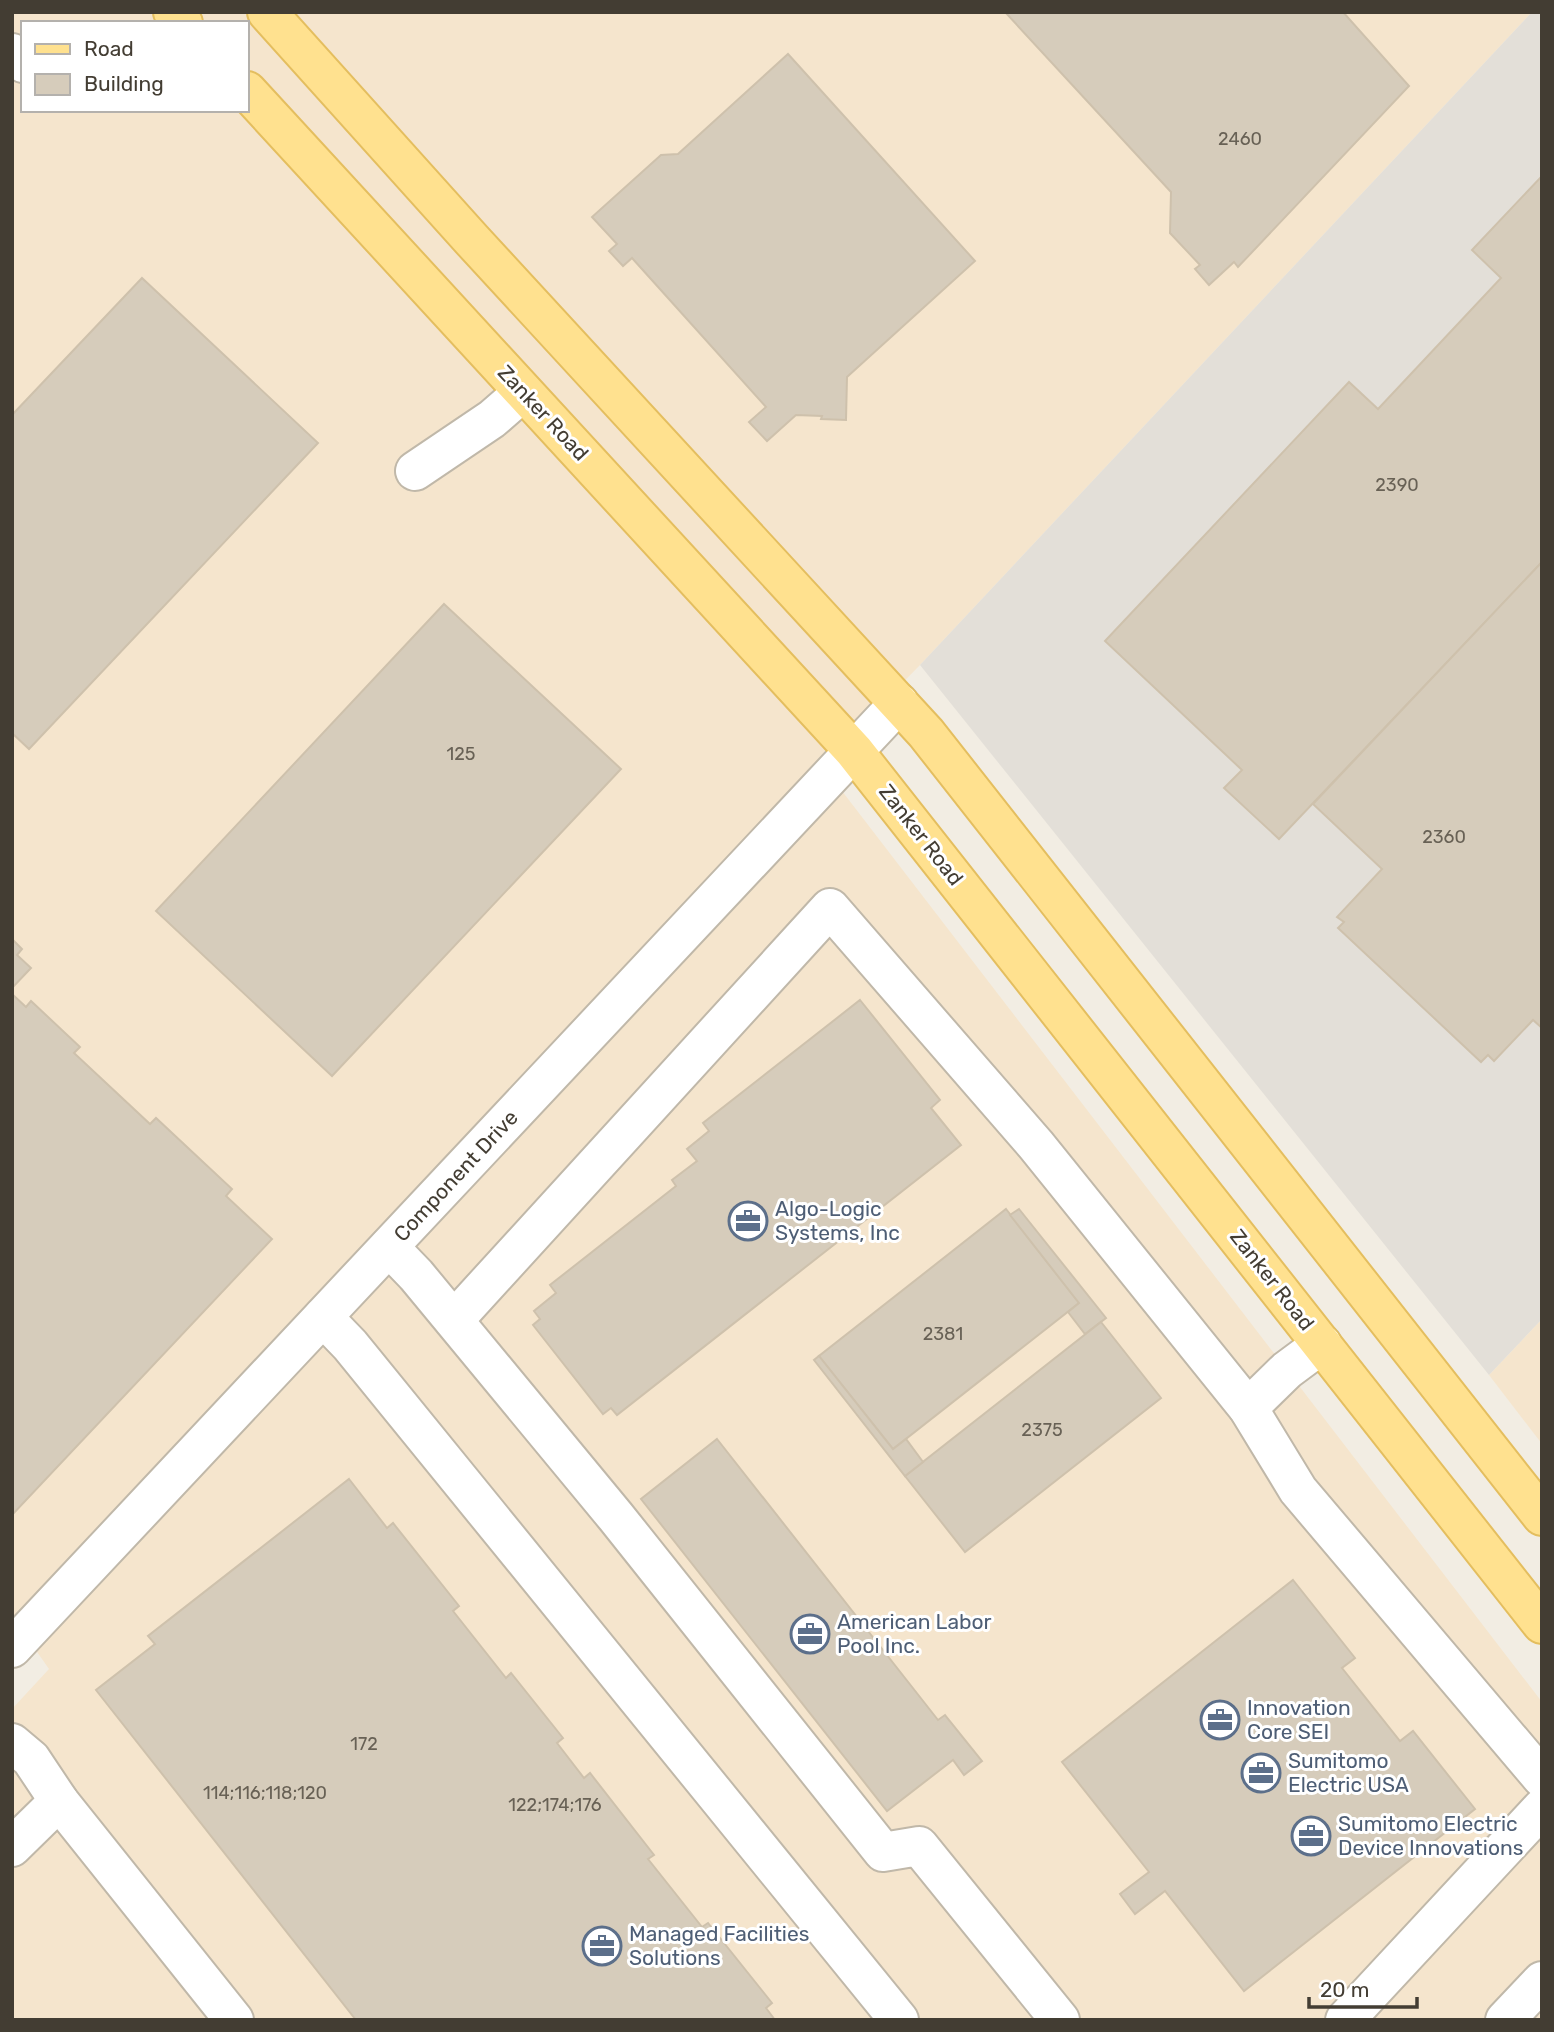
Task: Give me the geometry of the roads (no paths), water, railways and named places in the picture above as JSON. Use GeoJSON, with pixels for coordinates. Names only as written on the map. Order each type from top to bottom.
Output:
{"type":"FeatureCollection","features":[{"type":"Feature","properties":{"kind":"main road"},"geometry":{"type":"LineString","coordinates":[[267,12],[481,250],[926,733],[1542,1516]]}},
{"type":"Feature","properties":{"kind":"main road","name":"Zanker Road"},"geometry":{"type":"LineString","coordinates":[[248,92],[854,751],[1542,1624]]}},
{"type":"Feature","properties":{"kind":"street"},"geometry":{"type":"LineString","coordinates":[[415,471],[492,419],[523,392]]}},
{"type":"Feature","properties":{"kind":"street","name":"Component Drive"},"geometry":{"type":"LineString","coordinates":[[12,1648],[899,703]]}},
{"type":"Feature","properties":{"kind":"street"},"geometry":{"type":"LineString","coordinates":[[454,1320],[830,908],[1036,1145],[1248,1408],[1298,1490],[1542,1778]]}},
{"type":"Feature","properties":{"kind":"street"},"geometry":{"type":"LineString","coordinates":[[389,1247],[454,1320],[608,1506],[883,1852],[919,1846],[1060,2020]]}},
{"type":"Feature","properties":{"kind":"street"},"geometry":{"type":"LineString","coordinates":[[323,1317],[359,1356],[899,2020]]}},
{"type":"Feature","properties":{"kind":"street"},"geometry":{"type":"LineString","coordinates":[[1248,1408],[1287,1370],[1322,1344]]}},
{"type":"Feature","properties":{"kind":"street"},"geometry":{"type":"LineString","coordinates":[[12,1743],[31,1759],[58,1801],[234,2020]]}},
{"type":"Feature","properties":{"kind":"street"},"geometry":{"type":"LineString","coordinates":[[12,1847],[58,1801]]}},
{"type":"Feature","properties":{"kind":"street"},"geometry":{"type":"LineString","coordinates":[[1345,2020],[1542,1808]]}},
{"type":"Feature","properties":{"kind":"street"},"geometry":{"type":"LineString","coordinates":[[1506,2020],[1542,1981]]}},
{"type":"Feature","properties":{"kind":"place","name":"Algo-Logic Systems, Inc"},"geometry":{"type":"Point","coordinates":[748,1221]}},
{"type":"Feature","properties":{"kind":"place","name":"American Labor Pool Inc."},"geometry":{"type":"Point","coordinates":[810,1634]}},
{"type":"Feature","properties":{"kind":"place","name":"Innovation Core SEI"},"geometry":{"type":"Point","coordinates":[1220,1720]}},
{"type":"Feature","properties":{"kind":"place","name":"Sumitomo Electric USA"},"geometry":{"type":"Point","coordinates":[1261,1773]}},
{"type":"Feature","properties":{"kind":"place","name":"Sumitomo Electric Device Innovations"},"geometry":{"type":"Point","coordinates":[1311,1836]}},
{"type":"Feature","properties":{"kind":"place","name":"Managed Facilities Solutions"},"geometry":{"type":"Point","coordinates":[602,1946]}}]}
